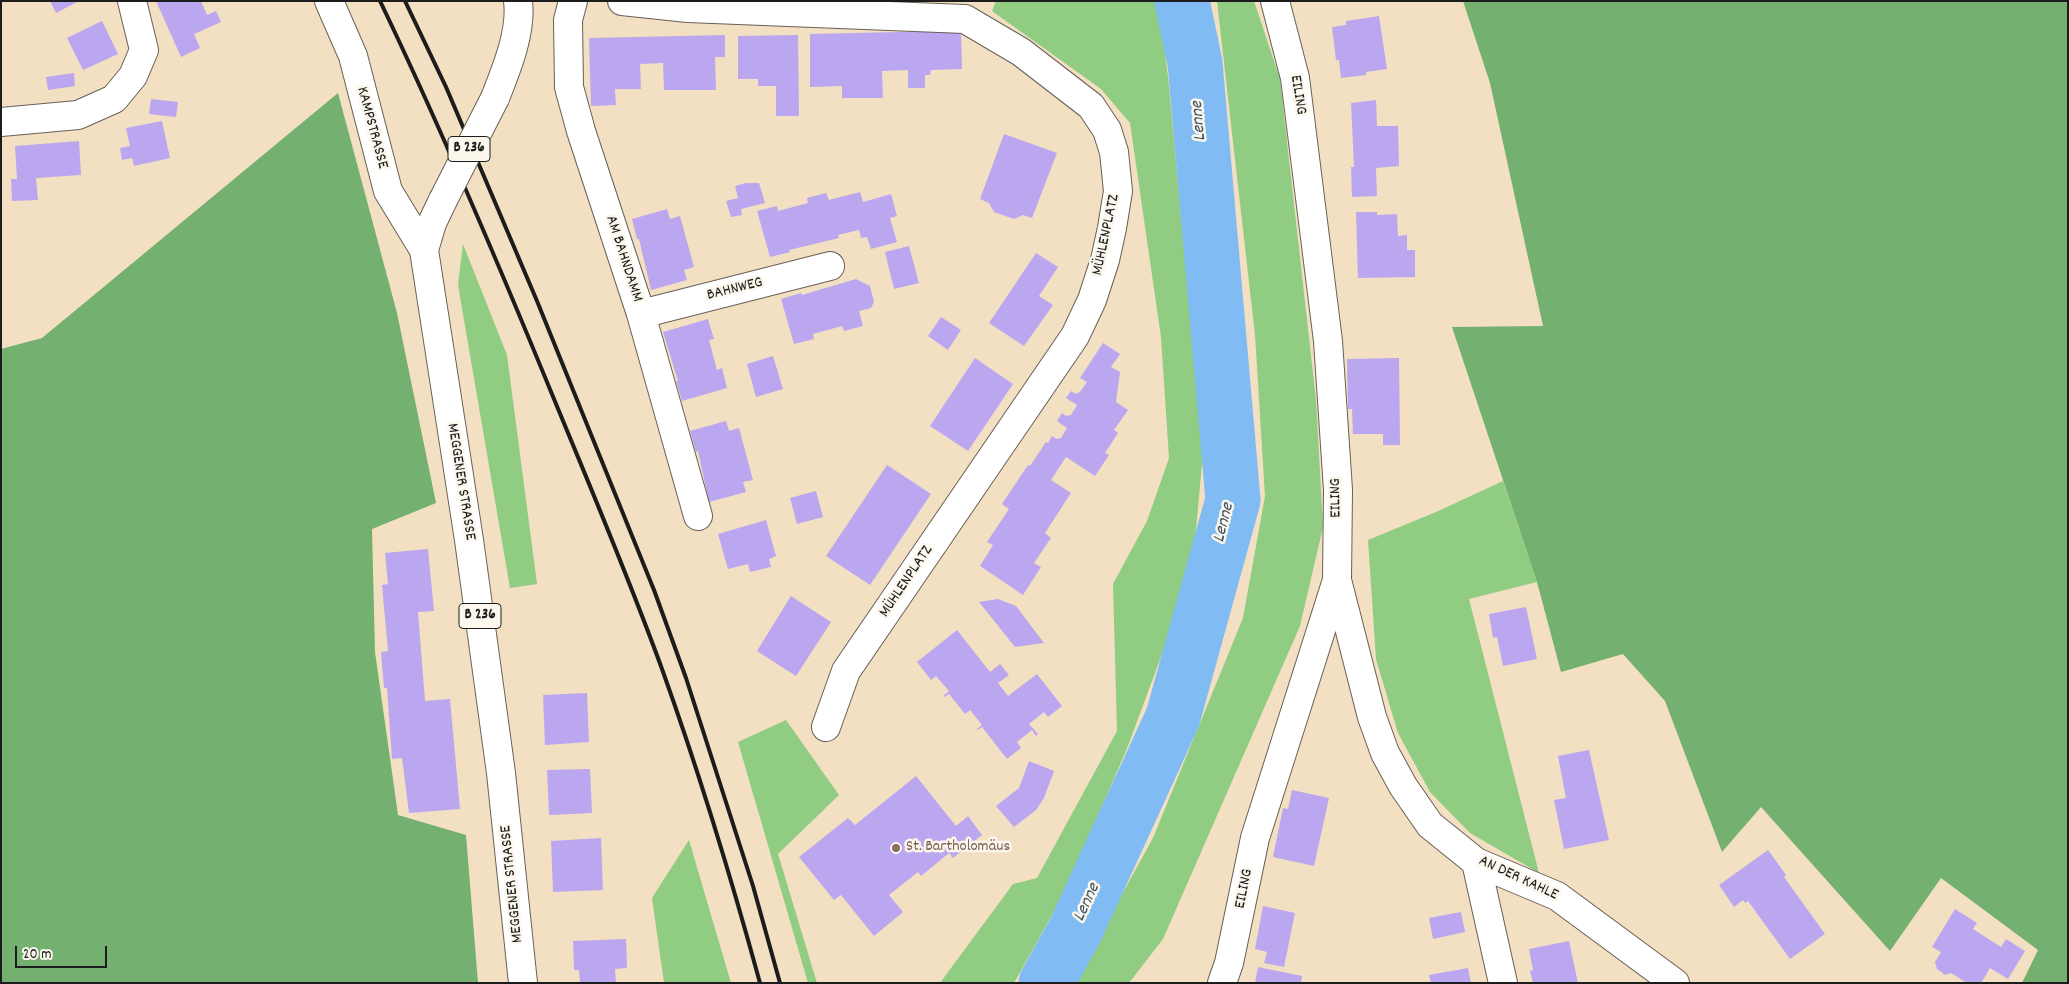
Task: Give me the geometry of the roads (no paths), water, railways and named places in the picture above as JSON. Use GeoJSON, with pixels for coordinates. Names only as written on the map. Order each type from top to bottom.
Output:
{"type":"FeatureCollection","features":[{"type":"Feature","properties":{"kind":"street"},"geometry":{"type":"LineString","coordinates":[[1,122],[78,114],[114,99],[133,76],[144,50],[132,1]]}},
{"type":"Feature","properties":{"kind":"street","name":"KAMPSTRASSE"},"geometry":{"type":"LineString","coordinates":[[329,1],[352,56],[388,191],[424,250]]}},
{"type":"Feature","properties":{"kind":"street","name":"MEGGENER STRASSE"},"geometry":{"type":"LineString","coordinates":[[518,1],[519,9],[512,56],[495,98],[432,223],[424,250],[469,540],[501,773],[523,983]]}},
{"type":"Feature","properties":{"kind":"street","name":"AM BAHNDAMM"},"geometry":{"type":"LineString","coordinates":[[573,1],[568,20],[569,87],[581,131],[641,314],[698,516]]}},
{"type":"Feature","properties":{"kind":"street","name":"MÜHLENPLATZ"},"geometry":{"type":"LineString","coordinates":[[622,1],[688,8],[965,19],[1021,52],[1091,106],[1107,130],[1114,152],[1118,191],[1112,228],[1105,260],[1092,300],[1075,336],[846,671],[826,727]]}},
{"type":"Feature","properties":{"kind":"street","name":"EILING"},"geometry":{"type":"LineString","coordinates":[[1222,983],[1229,963],[1255,838],[1337,580],[1338,490],[1328,341],[1295,78],[1275,1]]}},
{"type":"Feature","properties":{"kind":"street","name":"BAHNWEG"},"geometry":{"type":"LineString","coordinates":[[641,314],[830,266]]}},
{"type":"Feature","properties":{"kind":"street","name":"AN DER KAHLE"},"geometry":{"type":"LineString","coordinates":[[1337,580],[1372,717],[1385,753],[1403,786],[1430,825],[1476,862],[1557,896],[1675,983]]}},
{"type":"Feature","properties":{"kind":"street"},"geometry":{"type":"LineString","coordinates":[[1476,862],[1503,983]]}},
{"type":"Feature","properties":{"kind":"waterway","name":"Lenne"},"geometry":{"type":"LineString","coordinates":[[1046,983],[1075,931],[1173,717],[1233,500],[1195,63],[1182,1]]}},
{"type":"Feature","properties":{"kind":"waterway"},"geometry":{"type":"LineString","coordinates":[[1056,983],[1075,931]]}},
{"type":"Feature","properties":{"kind":"railway"},"geometry":{"type":"LineString","coordinates":[[380,1],[448,149],[491,249],[636,601],[676,708],[702,786],[760,983]]}},
{"type":"Feature","properties":{"kind":"railway"},"geometry":{"type":"LineString","coordinates":[[405,1],[446,87],[537,301],[654,590],[686,678],[753,886],[780,983]]}},
{"type":"Feature","properties":{"kind":"place","name":"St. Bartholomäus"},"geometry":{"type":"Point","coordinates":[896,848]}}]}
